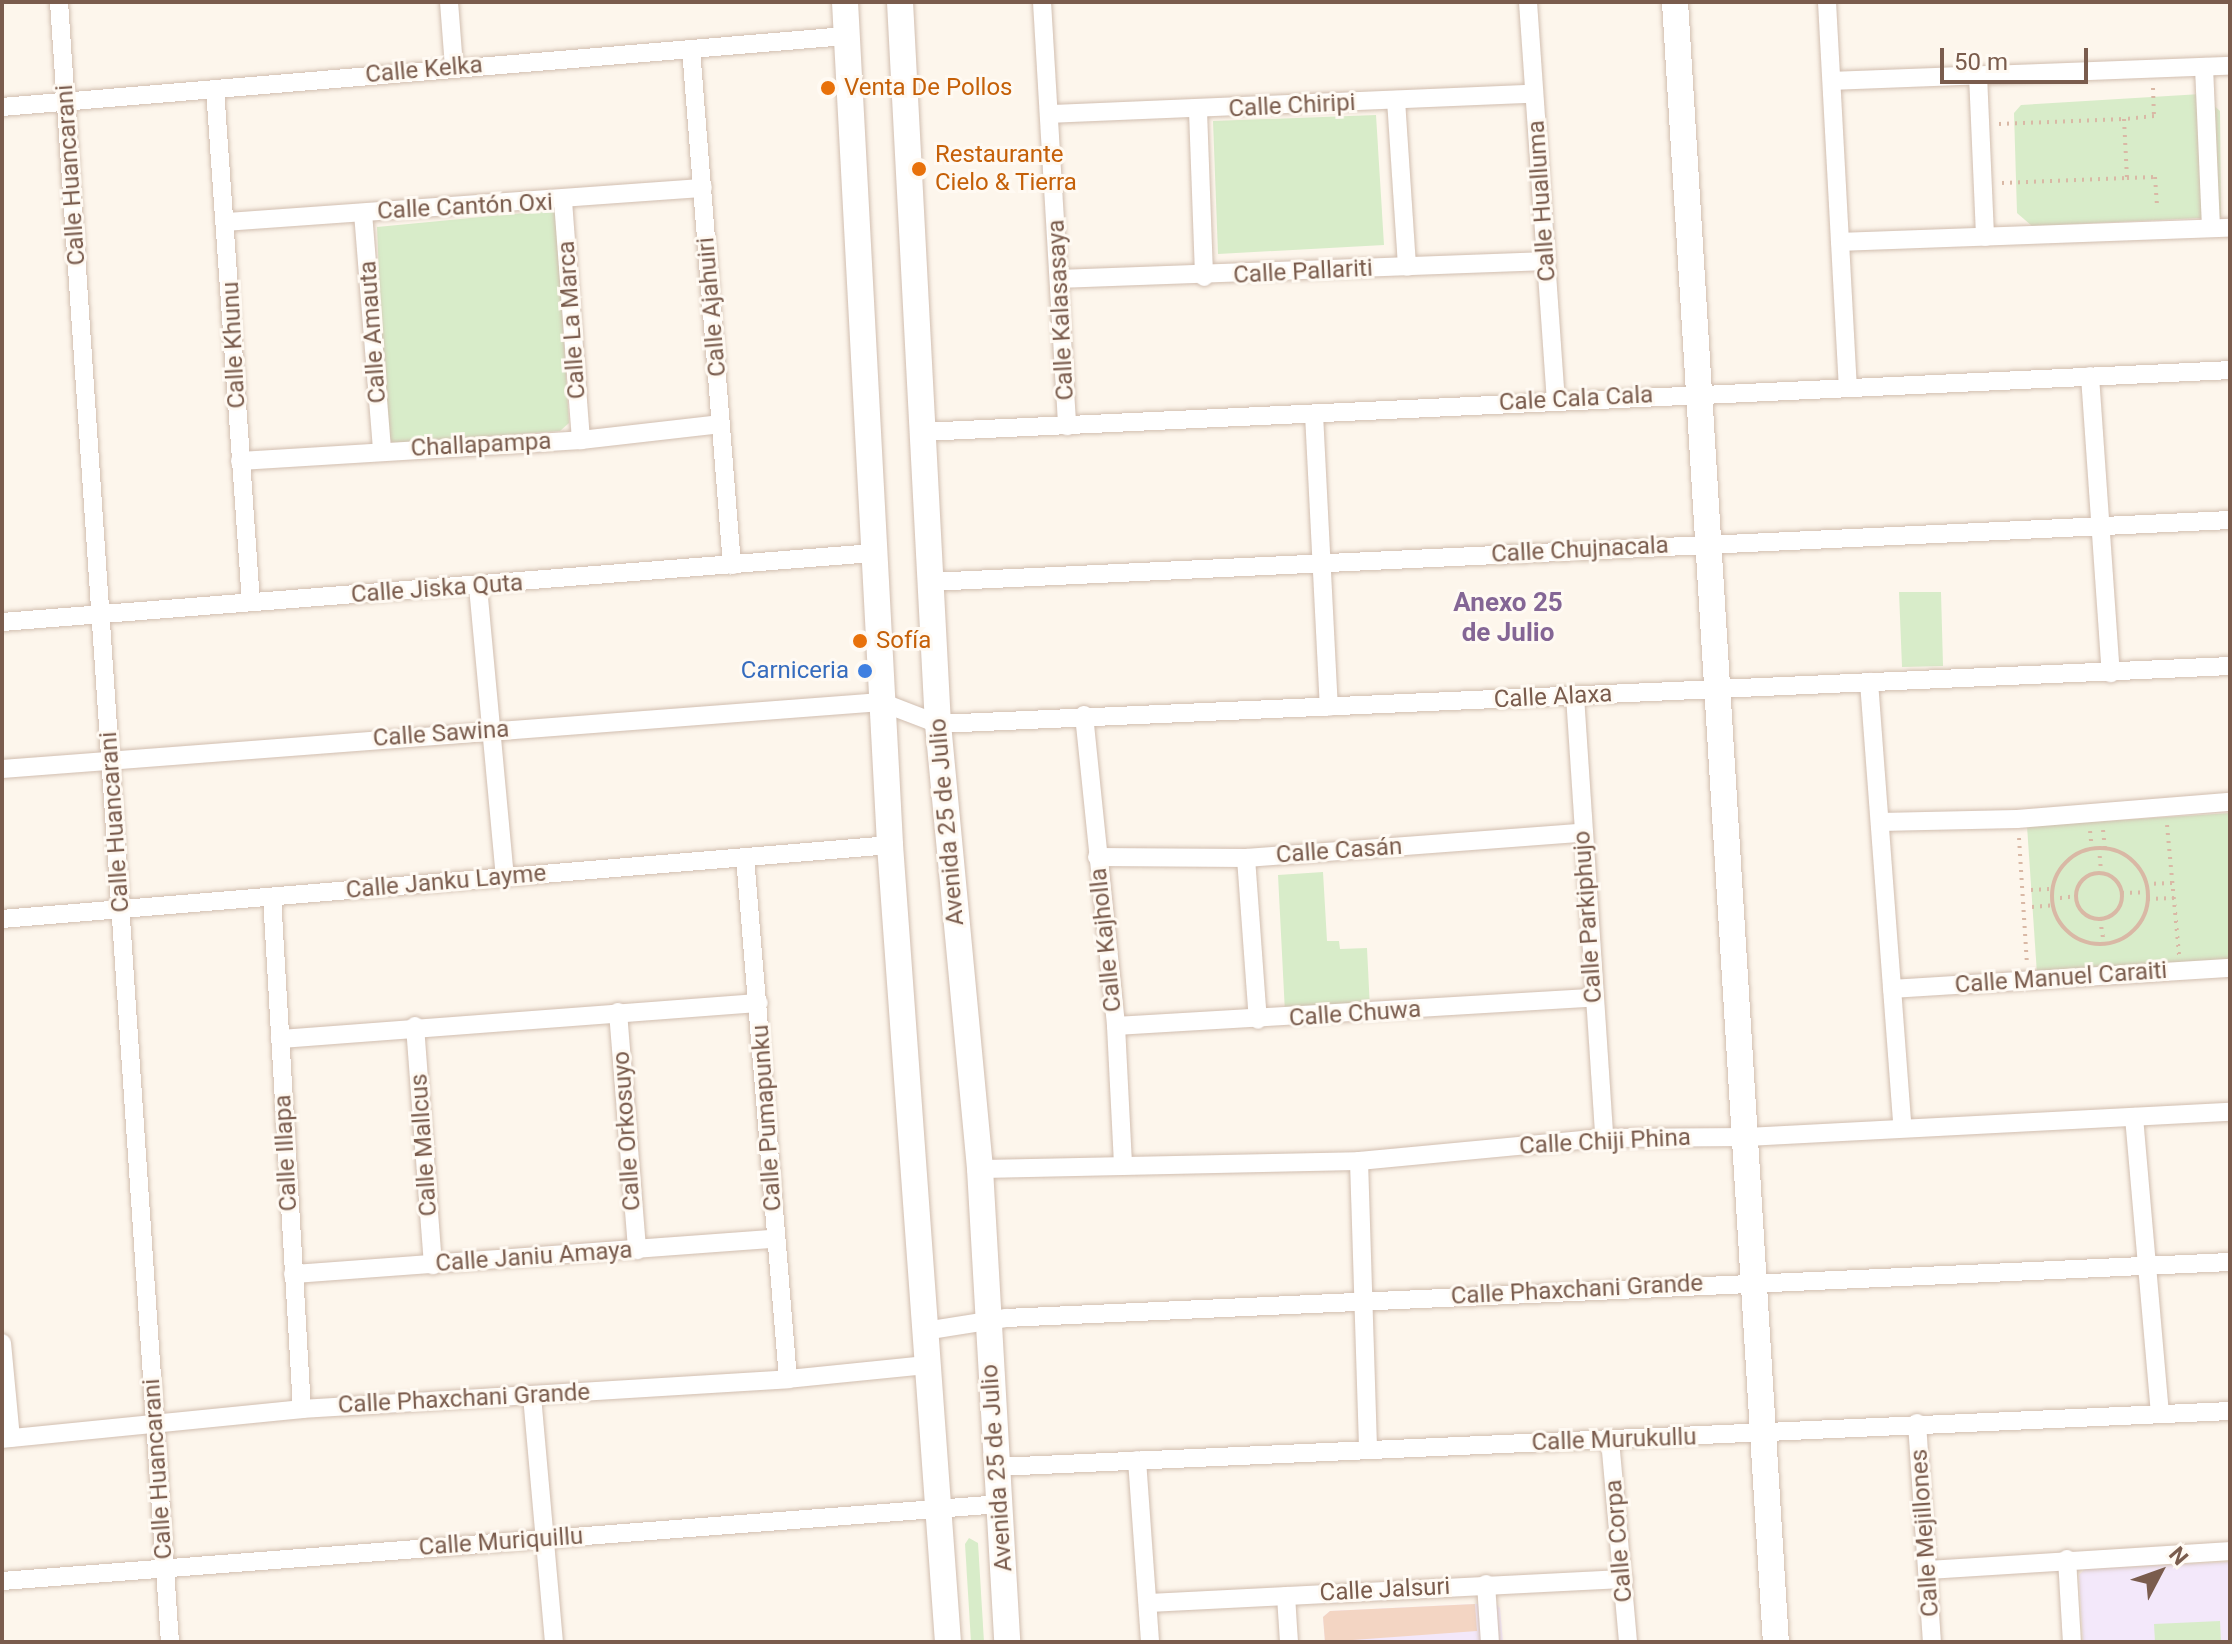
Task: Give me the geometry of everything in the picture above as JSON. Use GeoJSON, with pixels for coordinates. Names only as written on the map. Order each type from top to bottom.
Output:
{"type":"FeatureCollection","features":[{"type":"Feature","properties":{"kind":"main road"},"geometry":{"type":"LineString","coordinates":[[845,2],[881,702],[948,1642]]}},
{"type":"Feature","properties":{"kind":"main road","name":"Avenida 25 de Julio"},"geometry":{"type":"LineString","coordinates":[[900,2],[938,724],[980,1169],[1007,1642]]}},
{"type":"Feature","properties":{"kind":"main road"},"geometry":{"type":"LineString","coordinates":[[1675,2],[1776,1642]]}},
{"type":"Feature","properties":{"kind":"street","name":"Calle Huancarani"},"geometry":{"type":"LineString","coordinates":[[59,2],[170,1642]]}},
{"type":"Feature","properties":{"kind":"street"},"geometry":{"type":"LineString","coordinates":[[449,2],[454,67]]}},
{"type":"Feature","properties":{"kind":"street","name":"Calle Kalasasaya"},"geometry":{"type":"LineString","coordinates":[[1042,2],[1067,426]]}},
{"type":"Feature","properties":{"kind":"street","name":"Calle Hualluma"},"geometry":{"type":"LineString","coordinates":[[1528,2],[1556,399]]}},
{"type":"Feature","properties":{"kind":"street"},"geometry":{"type":"LineString","coordinates":[[1827,2],[1848,386]]}},
{"type":"Feature","properties":{"kind":"street","name":"Calle Kelka"},"geometry":{"type":"LineString","coordinates":[[2,107],[846,36]]}},
{"type":"Feature","properties":{"kind":"street","name":"Calle Ajahuiri"},"geometry":{"type":"LineString","coordinates":[[691,49],[732,565]]}},
{"type":"Feature","properties":{"kind":"street"},"geometry":{"type":"LineString","coordinates":[[1832,81],[2230,66]]}},
{"type":"Feature","properties":{"kind":"street"},"geometry":{"type":"LineString","coordinates":[[1840,242],[2221,228],[2204,67]]}},
{"type":"Feature","properties":{"kind":"street"},"geometry":{"type":"LineString","coordinates":[[1978,75],[1985,237]]}},
{"type":"Feature","properties":{"kind":"street","name":"Calle Khunu"},"geometry":{"type":"LineString","coordinates":[[215,89],[251,602]]}},
{"type":"Feature","properties":{"kind":"street","name":"Calle Chiripi"},"geometry":{"type":"LineString","coordinates":[[1050,114],[1198,111],[1534,94]]}},
{"type":"Feature","properties":{"kind":"street"},"geometry":{"type":"LineString","coordinates":[[1396,100],[1407,267]]}},
{"type":"Feature","properties":{"kind":"street"},"geometry":{"type":"LineString","coordinates":[[1198,111],[1204,277]]}},
{"type":"Feature","properties":{"kind":"street","name":"Calle Cantón Oxi"},"geometry":{"type":"LineString","coordinates":[[226,222],[563,201],[703,188]]}},
{"type":"Feature","properties":{"kind":"street","name":"Calle La Marca"},"geometry":{"type":"LineString","coordinates":[[563,201],[581,440]]}},
{"type":"Feature","properties":{"kind":"street","name":"Calle Amauta"},"geometry":{"type":"LineString","coordinates":[[363,213],[382,451]]}},
{"type":"Feature","properties":{"kind":"street","name":"Calle Pallariti"},"geometry":{"type":"LineString","coordinates":[[1060,279],[1204,277],[1546,261]]}},
{"type":"Feature","properties":{"kind":"street","name":"Cale Cala Cala"},"geometry":{"type":"LineString","coordinates":[[922,432],[1314,414],[1556,399],[2230,370]]}},
{"type":"Feature","properties":{"kind":"street"},"geometry":{"type":"LineString","coordinates":[[2090,376],[2111,673]]}},
{"type":"Feature","properties":{"kind":"street"},"geometry":{"type":"LineString","coordinates":[[1314,414],[1329,707]]}},
{"type":"Feature","properties":{"kind":"street","name":"Challapampa"},"geometry":{"type":"LineString","coordinates":[[240,461],[581,440],[721,424]]}},
{"type":"Feature","properties":{"kind":"street","name":"Calle Chujnacala"},"geometry":{"type":"LineString","coordinates":[[930,582],[2230,520]]}},
{"type":"Feature","properties":{"kind":"street","name":"Calle Jiska Quta"},"geometry":{"type":"LineString","coordinates":[[2,622],[478,587],[872,553]]}},
{"type":"Feature","properties":{"kind":"street"},"geometry":{"type":"LineString","coordinates":[[478,587],[505,877]]}},
{"type":"Feature","properties":{"kind":"street","name":"Calle Alaxa"},"geometry":{"type":"LineString","coordinates":[[881,702],[938,724],[1084,715],[1329,707],[2230,666]]}},
{"type":"Feature","properties":{"kind":"street"},"geometry":{"type":"LineString","coordinates":[[1869,682],[1902,1126]]}},
{"type":"Feature","properties":{"kind":"street","name":"Calle Parkiphujo"},"geometry":{"type":"LineString","coordinates":[[1575,696],[1581,833],[1604,1138]]}},
{"type":"Feature","properties":{"kind":"street","name":"Calle Sawina"},"geometry":{"type":"LineString","coordinates":[[2,769],[881,702]]}},
{"type":"Feature","properties":{"kind":"street","name":"Calle Kajholla"},"geometry":{"type":"LineString","coordinates":[[1084,715],[1116,1026],[1123,1166]]}},
{"type":"Feature","properties":{"kind":"street"},"geometry":{"type":"LineString","coordinates":[[1880,822],[2017,819],[2230,802]]}},
{"type":"Feature","properties":{"kind":"street","name":"Calle Casán"},"geometry":{"type":"LineString","coordinates":[[1097,857],[1246,858],[1581,833]]}},
{"type":"Feature","properties":{"kind":"street","name":"Calle Janku Layme"},"geometry":{"type":"LineString","coordinates":[[2,919],[890,845]]}},
{"type":"Feature","properties":{"kind":"street","name":"Calle Pumapunku"},"geometry":{"type":"LineString","coordinates":[[745,857],[788,1379]]}},
{"type":"Feature","properties":{"kind":"street"},"geometry":{"type":"LineString","coordinates":[[1246,858],[1258,1020]]}},
{"type":"Feature","properties":{"kind":"street","name":"Calle Illapa"},"geometry":{"type":"LineString","coordinates":[[272,897],[302,1409]]}},
{"type":"Feature","properties":{"kind":"street","name":"Calle Manuel Caraiti"},"geometry":{"type":"LineString","coordinates":[[1892,989],[2230,968]]}},
{"type":"Feature","properties":{"kind":"street","name":"Calle Chuwa"},"geometry":{"type":"LineString","coordinates":[[1116,1026],[1593,998]]}},
{"type":"Feature","properties":{"kind":"street"},"geometry":{"type":"LineString","coordinates":[[280,1039],[415,1026],[759,1003]]}},
{"type":"Feature","properties":{"kind":"street","name":"Calle Orkosuyo"},"geometry":{"type":"LineString","coordinates":[[618,1012],[637,1250]]}},
{"type":"Feature","properties":{"kind":"street","name":"Calle Mallcus"},"geometry":{"type":"LineString","coordinates":[[415,1026],[433,1265]]}},
{"type":"Feature","properties":{"kind":"street","name":"Calle Chiji Phina"},"geometry":{"type":"LineString","coordinates":[[980,1169],[1359,1161],[1604,1138],[1746,1137],[1902,1126],[2230,1112]]}},
{"type":"Feature","properties":{"kind":"street"},"geometry":{"type":"LineString","coordinates":[[2134,1117],[2160,1412]]}},
{"type":"Feature","properties":{"kind":"street"},"geometry":{"type":"LineString","coordinates":[[1359,1161],[1366,1302],[1368,1449]]}},
{"type":"Feature","properties":{"kind":"street","name":"Calle Janiu Amaya"},"geometry":{"type":"LineString","coordinates":[[293,1274],[775,1239]]}},
{"type":"Feature","properties":{"kind":"street","name":"Calle Phaxchani Grande"},"geometry":{"type":"LineString","coordinates":[[925,1331],[988,1324],[1006,1318],[1755,1281],[2230,1262]]}},
{"type":"Feature","properties":{"kind":"street"},"geometry":{"type":"LineString","coordinates":[[2,1343],[6,1438]]}},
{"type":"Feature","properties":{"kind":"street","name":"Calle Phaxchani Grande"},"geometry":{"type":"LineString","coordinates":[[6,1438],[302,1409],[788,1379],[927,1365]]}},
{"type":"Feature","properties":{"kind":"street"},"geometry":{"type":"LineString","coordinates":[[532,1396],[554,1642]]}},
{"type":"Feature","properties":{"kind":"street","name":"Calle Murukullu"},"geometry":{"type":"LineString","coordinates":[[997,1467],[2230,1411]]}},
{"type":"Feature","properties":{"kind":"street","name":"Calle Mejillones"},"geometry":{"type":"LineString","coordinates":[[1917,1423],[1932,1642]]}},
{"type":"Feature","properties":{"kind":"street","name":"Calle Corpa"},"geometry":{"type":"LineString","coordinates":[[1610,1440],[1628,1642]]}},
{"type":"Feature","properties":{"kind":"street"},"geometry":{"type":"LineString","coordinates":[[1137,1460],[1150,1642]]}},
{"type":"Feature","properties":{"kind":"street","name":"Calle Muriquillu"},"geometry":{"type":"LineString","coordinates":[[2,1581],[1000,1504]]}},
{"type":"Feature","properties":{"kind":"street"},"geometry":{"type":"LineString","coordinates":[[1929,1570],[2230,1551]]}},
{"type":"Feature","properties":{"kind":"street"},"geometry":{"type":"LineString","coordinates":[[2067,1559],[2072,1642]]}},
{"type":"Feature","properties":{"kind":"street","name":"Calle Jalsuri"},"geometry":{"type":"LineString","coordinates":[[1148,1603],[1623,1579]]}},
{"type":"Feature","properties":{"kind":"street"},"geometry":{"type":"LineString","coordinates":[[1486,1584],[1490,1642]]}},
{"type":"Feature","properties":{"kind":"street"},"geometry":{"type":"LineString","coordinates":[[1286,1596],[1289,1642]]}},
{"type":"Feature","properties":{"kind":"path"},"geometry":{"type":"LineString","coordinates":[[1991,124],[2154,116],[2153,88]]}},
{"type":"Feature","properties":{"kind":"path"},"geometry":{"type":"LineString","coordinates":[[2124,119],[2127,178]]}},
{"type":"Feature","properties":{"kind":"path"},"geometry":{"type":"LineString","coordinates":[[1993,184],[2155,177],[2157,208]]}},
{"type":"Feature","properties":{"kind":"path"},"geometry":{"type":"LineString","coordinates":[[2165,806],[2179,971]]}},
{"type":"Feature","properties":{"kind":"path"},"geometry":{"type":"LineString","coordinates":[[2017,819],[2028,982]]}},
{"type":"Feature","properties":{"kind":"path"},"geometry":{"type":"LineString","coordinates":[[2101,872],[2102,821]]}},
{"type":"Feature","properties":{"kind":"path"},"geometry":{"type":"LineString","coordinates":[[2089,822],[2092,849]]}},
{"type":"Feature","properties":{"kind":"path"},"geometry":{"type":"LineString","coordinates":[[2102,848],[2135,862],[2148,892],[2148,899],[2132,933],[2104,945],[2074,937],[2052,899],[2061,867],[2092,849],[2102,848]]}},
{"type":"Feature","properties":{"kind":"path"},"geometry":{"type":"LineString","coordinates":[[2101,872],[2115,879],[2122,893],[2119,907],[2100,919],[2080,910],[2075,896],[2086,876],[2101,872]]}},
{"type":"Feature","properties":{"kind":"path"},"geometry":{"type":"LineString","coordinates":[[2146,884],[2173,883]]}},
{"type":"Feature","properties":{"kind":"path"},"geometry":{"type":"LineString","coordinates":[[2031,890],[2053,889]]}},
{"type":"Feature","properties":{"kind":"path"},"geometry":{"type":"LineString","coordinates":[[2122,893],[2148,892]]}},
{"type":"Feature","properties":{"kind":"path"},"geometry":{"type":"LineString","coordinates":[[2052,899],[2075,896]]}},
{"type":"Feature","properties":{"kind":"path"},"geometry":{"type":"LineString","coordinates":[[2148,899],[2174,898]]}},
{"type":"Feature","properties":{"kind":"path"},"geometry":{"type":"LineString","coordinates":[[2032,907],[2053,905]]}},
{"type":"Feature","properties":{"kind":"path"},"geometry":{"type":"LineString","coordinates":[[2100,919],[2104,945]]}},
{"type":"Feature","properties":{"kind":"shaded area"},"geometry":{"type":"Polygon","coordinates":[[[2230,1562],[2230,1642],[2083,1642],[2079,1575],[2085,1569],[2230,1562]]]}},
{"type":"Feature","properties":{"kind":"shaded area"},"geometry":{"type":"Polygon","coordinates":[[[1495,1603],[1500,1608],[1503,1642],[1325,1642],[1323,1617],[1330,1611],[1495,1603]]]}},
{"type":"Feature","properties":{"kind":"green space"},"geometry":{"type":"Polygon","coordinates":[[[2201,94],[2220,111],[2221,217],[2032,226],[2017,213],[2014,113],[2021,105],[2201,94]]]}},
{"type":"Feature","properties":{"kind":"green space"},"geometry":{"type":"Polygon","coordinates":[[[1376,115],[1384,245],[1218,254],[1213,121],[1376,115]]]}},
{"type":"Feature","properties":{"kind":"green space"},"geometry":{"type":"Polygon","coordinates":[[[556,210],[569,423],[560,431],[393,443],[386,436],[377,227],[556,210]]]}},
{"type":"Feature","properties":{"kind":"green space"},"geometry":{"type":"Polygon","coordinates":[[[1899,592],[1941,592],[1943,666],[1902,667],[1899,592]]]}},
{"type":"Feature","properties":{"kind":"green space"},"geometry":{"type":"Polygon","coordinates":[[[2230,813],[2230,962],[2037,974],[2027,826],[2230,813]]]}},
{"type":"Feature","properties":{"kind":"green space"},"geometry":{"type":"Polygon","coordinates":[[[1323,872],[1327,941],[1339,941],[1340,949],[1367,948],[1370,1009],[1285,1013],[1278,875],[1323,872]]]}},
{"type":"Feature","properties":{"kind":"green space"},"geometry":{"type":"Polygon","coordinates":[[[969,1538],[978,1543],[984,1642],[971,1642],[965,1544],[969,1538]]]}},
{"type":"Feature","properties":{"kind":"green space"},"geometry":{"type":"Polygon","coordinates":[[[2220,1621],[2221,1642],[2155,1642],[2154,1624],[2220,1621]]]}},
{"type":"Feature","properties":{"kind":"building"},"geometry":{"type":"Polygon","coordinates":[[[1475,1604],[1477,1631],[1325,1642],[1323,1617],[1330,1611],[1475,1604]]]}},
{"type":"Feature","properties":{"kind":"place","name":"Venta De Pollos"},"geometry":{"type":"Point","coordinates":[828,88]}},
{"type":"Feature","properties":{"kind":"place","name":"Restaurante Cielo & Tierra"},"geometry":{"type":"Point","coordinates":[919,169]}},
{"type":"Feature","properties":{"kind":"place","name":"Sofía"},"geometry":{"type":"Point","coordinates":[860,641]}},
{"type":"Feature","properties":{"kind":"place","name":"Carniceria"},"geometry":{"type":"Point","coordinates":[865,671]}},
{"type":"Feature","properties":{"kind":"district","name":"Anexo 25 de Julio"},"geometry":{"type":"Point","coordinates":[1508,618]}}]}
